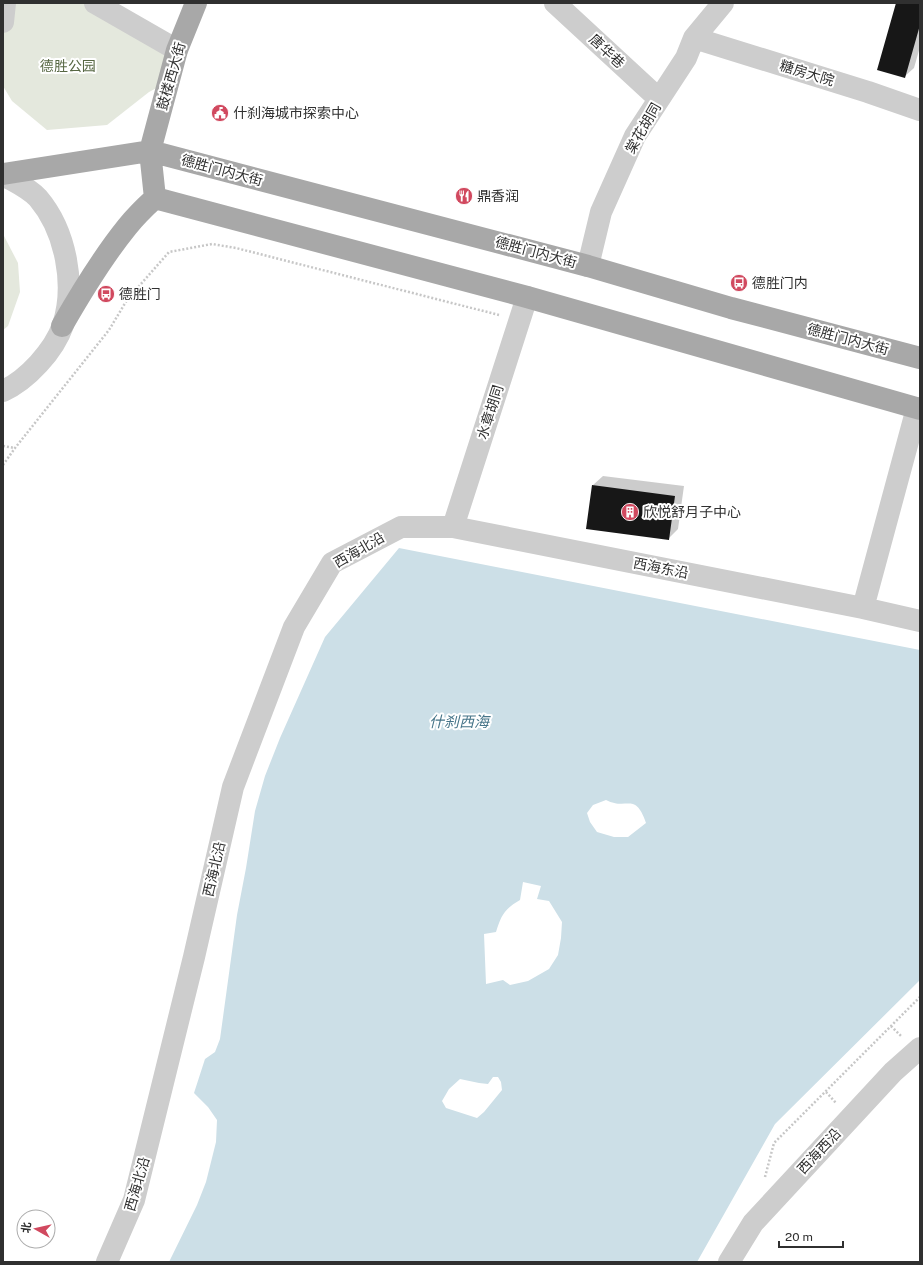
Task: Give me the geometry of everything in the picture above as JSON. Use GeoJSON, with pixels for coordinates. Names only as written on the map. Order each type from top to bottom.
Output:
{"type":"FeatureCollection","features":[{"type":"Feature","properties":{"kind":"main road","name":"鼓楼西大街"},"geometry":{"type":"LineString","coordinates":[[150,151],[177,50],[196,3]]}},
{"type":"Feature","properties":{"kind":"main road"},"geometry":{"type":"LineString","coordinates":[[3,175],[150,151],[155,198]]}},
{"type":"Feature","properties":{"kind":"main road","name":"德胜门内大街"},"geometry":{"type":"LineString","coordinates":[[150,151],[588,266],[731,308],[920,358]]}},
{"type":"Feature","properties":{"kind":"main road"},"geometry":{"type":"LineString","coordinates":[[155,198],[527,296],[918,408]]}},
{"type":"Feature","properties":{"kind":"main road"},"geometry":{"type":"LineString","coordinates":[[62,326],[99,264],[127,226],[155,198]]}},
{"type":"Feature","properties":{"kind":"street"},"geometry":{"type":"LineString","coordinates":[[3,22],[5,3]]}},
{"type":"Feature","properties":{"kind":"street"},"geometry":{"type":"LineString","coordinates":[[95,3],[177,50]]}},
{"type":"Feature","properties":{"kind":"street","name":"唐华巷"},"geometry":{"type":"LineString","coordinates":[[555,3],[659,99]]}},
{"type":"Feature","properties":{"kind":"street","name":"棠花胡同"},"geometry":{"type":"LineString","coordinates":[[588,266],[601,212],[635,136],[686,58],[694,38],[723,3]]}},
{"type":"Feature","properties":{"kind":"street","name":"糖房大院"},"geometry":{"type":"LineString","coordinates":[[694,38],[868,92],[920,110]]}},
{"type":"Feature","properties":{"kind":"street"},"geometry":{"type":"LineString","coordinates":[[3,175],[26,187],[38,198],[48,212],[63,244],[68,274],[67,306],[62,326],[56,338],[35,368],[22,380],[3,391]]}},
{"type":"Feature","properties":{"kind":"street","name":"水章胡同"},"geometry":{"type":"LineString","coordinates":[[453,527],[527,296]]}},
{"type":"Feature","properties":{"kind":"street"},"geometry":{"type":"LineString","coordinates":[[863,608],[918,408]]}},
{"type":"Feature","properties":{"kind":"street","name":"西海东沿"},"geometry":{"type":"LineString","coordinates":[[401,527],[453,527],[863,608],[920,621]]}},
{"type":"Feature","properties":{"kind":"street","name":"西海北沿"},"geometry":{"type":"LineString","coordinates":[[107,1262],[134,1200],[194,957],[233,787],[294,627],[332,563],[401,527]]}},
{"type":"Feature","properties":{"kind":"street","name":"西海西沿"},"geometry":{"type":"LineString","coordinates":[[729,1262],[753,1223],[892,1072],[920,1048]]}},
{"type":"Feature","properties":{"kind":"path"},"geometry":{"type":"LineString","coordinates":[[3,465],[109,330],[127,300],[169,252],[212,244],[236,248],[520,320]]}},
{"type":"Feature","properties":{"kind":"path"},"geometry":{"type":"LineString","coordinates":[[3,446],[15,448]]}},
{"type":"Feature","properties":{"kind":"path"},"geometry":{"type":"LineString","coordinates":[[764,1180],[774,1144],[920,997]]}},
{"type":"Feature","properties":{"kind":"green space","name":"德胜公园"},"geometry":{"type":"Polygon","coordinates":[[[5,3],[95,3],[177,50],[168,82],[149,92],[107,125],[47,130],[12,101],[3,86],[3,22],[5,3]]]}},
{"type":"Feature","properties":{"kind":"green space"},"geometry":{"type":"Polygon","coordinates":[[[3,234],[18,263],[20,292],[8,326],[3,330],[3,234]]]}},
{"type":"Feature","properties":{"kind":"water","name":"什刹西海"},"geometry":{"type":"Polygon","coordinates":[[[399,548],[920,650],[920,980],[775,1124],[697,1262],[169,1262],[197,1205],[206,1182],[216,1142],[217,1120],[208,1107],[194,1093],[205,1059],[215,1052],[220,1039],[237,915],[255,811],[265,776],[280,738],[325,637],[399,548]],[[606,800],[593,805],[587,813],[590,822],[597,832],[614,837],[628,837],[646,823],[638,807],[630,804],[613,803],[606,800]],[[523,882],[520,900],[504,913],[496,932],[484,934],[486,984],[503,980],[510,985],[528,981],[549,969],[558,955],[562,922],[549,901],[537,899],[541,886],[523,882]],[[493,1077],[488,1084],[460,1079],[449,1089],[442,1101],[446,1108],[477,1118],[484,1112],[502,1090],[501,1082],[498,1077],[493,1077]]]}},
{"type":"Feature","properties":{"kind":"building"},"geometry":{"type":"Polygon","coordinates":[[[896,3],[920,3],[920,25],[905,78],[877,70],[896,3]]]}},
{"type":"Feature","properties":{"kind":"building","name":"欣悦舒月子中心"},"geometry":{"type":"Polygon","coordinates":[[[592,485],[675,496],[669,540],[586,529],[592,485]]]}},
{"type":"Feature","properties":{"kind":"place","name":"什刹海城市探索中心"},"geometry":{"type":"Point","coordinates":[220,113]}},
{"type":"Feature","properties":{"kind":"place","name":"鼎香润"},"geometry":{"type":"Point","coordinates":[464,196]}},
{"type":"Feature","properties":{"kind":"place","name":"德胜门内"},"geometry":{"type":"Point","coordinates":[739,283]}},
{"type":"Feature","properties":{"kind":"place","name":"德胜门"},"geometry":{"type":"Point","coordinates":[106,294]}},
{"type":"Feature","properties":{"kind":"place","name":"欣悦舒月子中心"},"geometry":{"type":"Point","coordinates":[630,512]}}]}
